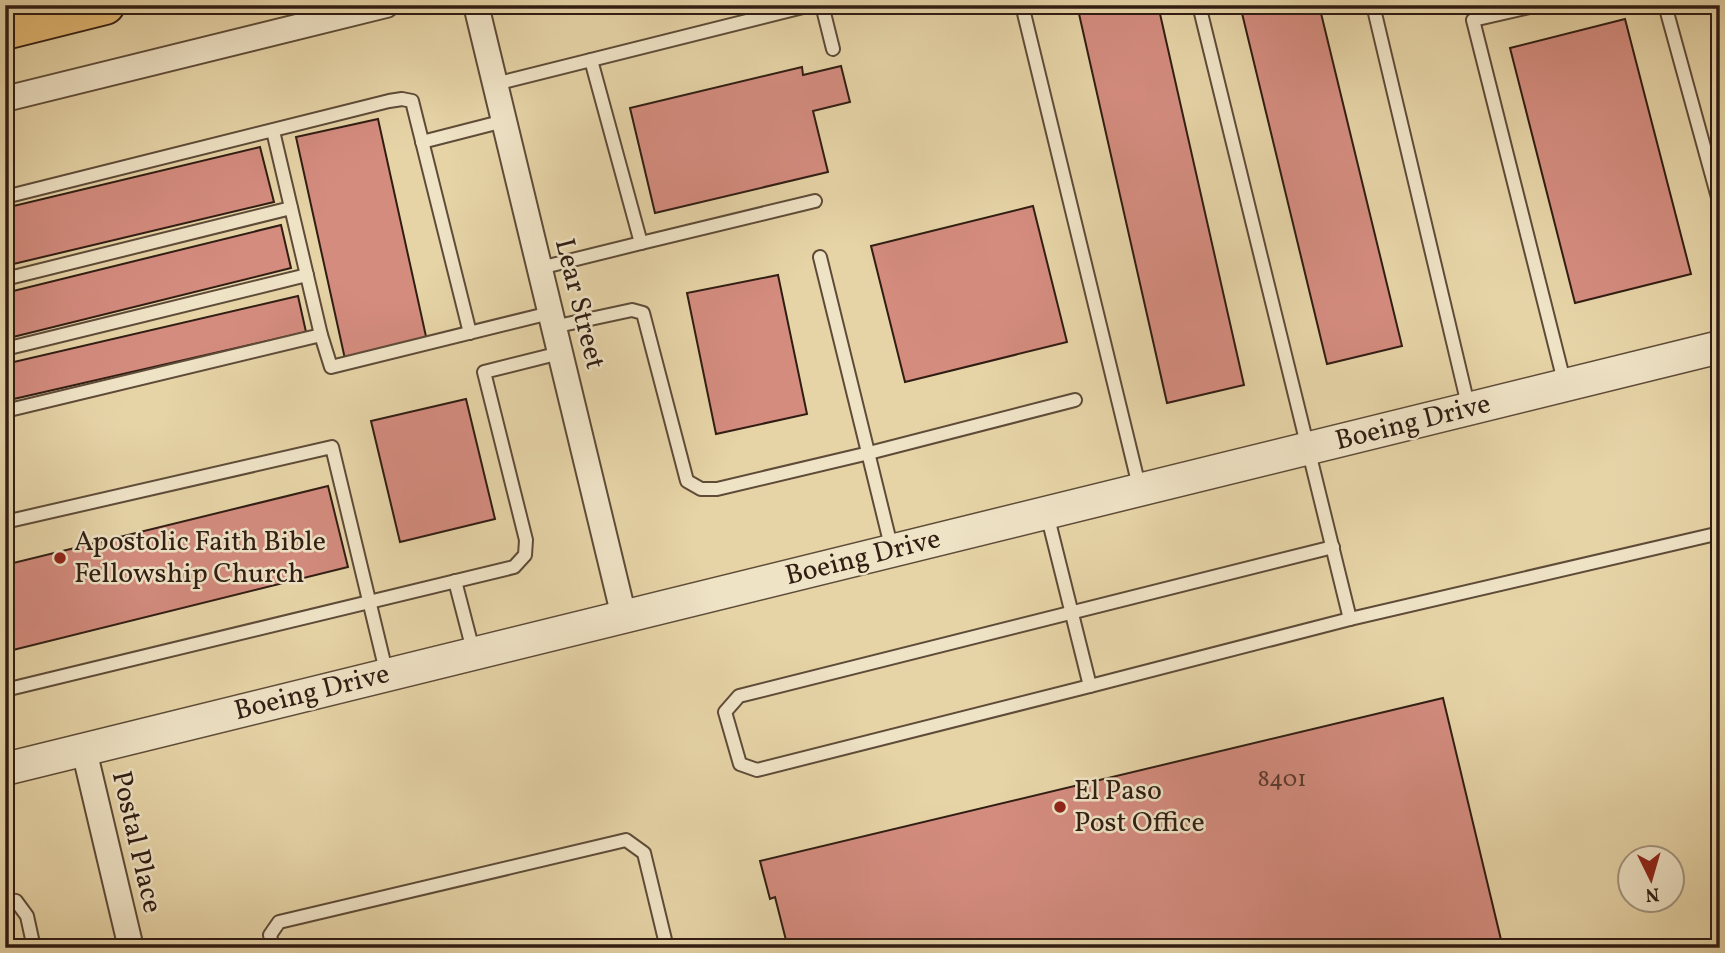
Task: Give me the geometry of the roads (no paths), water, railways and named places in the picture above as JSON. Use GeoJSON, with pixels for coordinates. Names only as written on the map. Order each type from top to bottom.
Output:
{"type":"FeatureCollection","features":[{"type":"Feature","properties":{"kind":"highway"},"geometry":{"type":"LineString","coordinates":[[5,30],[105,5]]}},
{"type":"Feature","properties":{"kind":"street"},"geometry":{"type":"LineString","coordinates":[[5,99],[386,5]]}},
{"type":"Feature","properties":{"kind":"street","name":"Lear Street"},"geometry":{"type":"LineString","coordinates":[[476,5],[624,617]]}},
{"type":"Feature","properties":{"kind":"street","name":"Boeing Drive"},"geometry":{"type":"LineString","coordinates":[[5,769],[1720,347]]}},
{"type":"Feature","properties":{"kind":"street","name":"Postal Place"},"geometry":{"type":"LineString","coordinates":[[84,750],[131,948]]}},
{"type":"Feature","properties":{"kind":"lane"},"geometry":{"type":"LineString","coordinates":[[495,84],[811,5]]}},
{"type":"Feature","properties":{"kind":"lane"},"geometry":{"type":"LineString","coordinates":[[822,5],[833,49]]}},
{"type":"Feature","properties":{"kind":"lane"},"geometry":{"type":"LineString","coordinates":[[1022,5],[1140,490]]}},
{"type":"Feature","properties":{"kind":"lane"},"geometry":{"type":"LineString","coordinates":[[1199,5],[1350,619]]}},
{"type":"Feature","properties":{"kind":"lane"},"geometry":{"type":"LineString","coordinates":[[1373,5],[1469,409]]}},
{"type":"Feature","properties":{"kind":"lane"},"geometry":{"type":"LineString","coordinates":[[1538,5],[1473,20],[1565,385]]}},
{"type":"Feature","properties":{"kind":"lane"},"geometry":{"type":"LineString","coordinates":[[1665,5],[1720,205]]}},
{"type":"Feature","properties":{"kind":"lane"},"geometry":{"type":"LineString","coordinates":[[591,60],[640,243]]}},
{"type":"Feature","properties":{"kind":"lane"},"geometry":{"type":"LineString","coordinates":[[5,197],[402,99],[412,101],[470,333]]}},
{"type":"Feature","properties":{"kind":"lane"},"geometry":{"type":"LineString","coordinates":[[422,142],[504,121]]}},
{"type":"Feature","properties":{"kind":"lane"},"geometry":{"type":"LineString","coordinates":[[273,131],[321,335],[331,366],[470,333],[632,310],[643,313],[687,481],[701,489],[717,489],[869,453],[1075,400]]}},
{"type":"Feature","properties":{"kind":"lane"},"geometry":{"type":"LineString","coordinates":[[540,268],[815,201]]}},
{"type":"Feature","properties":{"kind":"lane"},"geometry":{"type":"LineString","coordinates":[[5,279],[291,208]]}},
{"type":"Feature","properties":{"kind":"lane"},"geometry":{"type":"LineString","coordinates":[[820,257],[892,551]]}},
{"type":"Feature","properties":{"kind":"lane"},"geometry":{"type":"LineString","coordinates":[[5,349],[307,275]]}},
{"type":"Feature","properties":{"kind":"lane"},"geometry":{"type":"LineString","coordinates":[[5,411],[321,335]]}},
{"type":"Feature","properties":{"kind":"lane"},"geometry":{"type":"LineString","coordinates":[[5,690],[514,567],[525,555],[526,540],[484,372],[560,353]]}},
{"type":"Feature","properties":{"kind":"lane"},"geometry":{"type":"LineString","coordinates":[[5,522],[332,447],[387,675]]}},
{"type":"Feature","properties":{"kind":"lane"},"geometry":{"type":"LineString","coordinates":[[1047,513],[1090,687]]}},
{"type":"Feature","properties":{"kind":"lane"},"geometry":{"type":"LineString","coordinates":[[1333,547],[738,696],[725,712],[740,764],[757,770],[1350,619],[1720,533]]}},
{"type":"Feature","properties":{"kind":"lane"},"geometry":{"type":"LineString","coordinates":[[455,581],[474,654]]}},
{"type":"Feature","properties":{"kind":"lane"},"geometry":{"type":"LineString","coordinates":[[273,948],[270,936],[279,922],[626,840],[644,853],[667,948]]}},
{"type":"Feature","properties":{"kind":"lane"},"geometry":{"type":"LineString","coordinates":[[5,899],[16,901],[27,916],[34,948]]}},
{"type":"Feature","properties":{"kind":"place","name":"Apostolic Faith Bible Fellowship Church"},"geometry":{"type":"Point","coordinates":[60,558]}},
{"type":"Feature","properties":{"kind":"place","name":"El Paso Post Office"},"geometry":{"type":"Point","coordinates":[1060,807]}}]}
